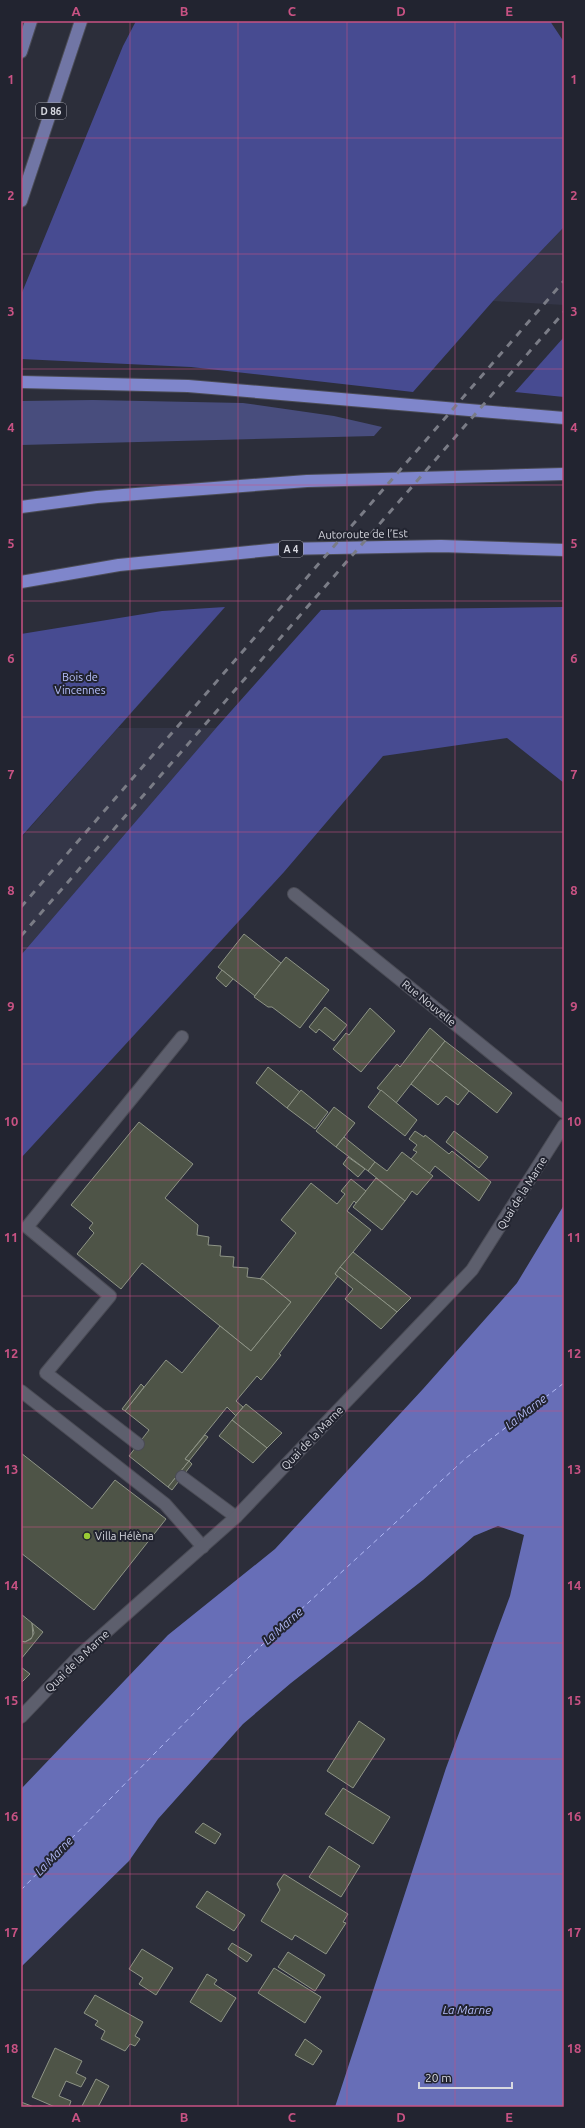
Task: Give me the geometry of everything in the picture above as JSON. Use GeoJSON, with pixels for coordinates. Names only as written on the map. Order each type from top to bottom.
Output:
{"type":"FeatureCollection","features":[{"type":"Feature","properties":{"kind":"highway"},"geometry":{"type":"LineString","coordinates":[[21,382],[188,386],[564,418]]}},
{"type":"Feature","properties":{"kind":"highway"},"geometry":{"type":"LineString","coordinates":[[21,507],[97,497],[307,481],[564,474]]}},
{"type":"Feature","properties":{"kind":"highway","name":"Autoroute de l’Est"},"geometry":{"type":"LineString","coordinates":[[21,582],[119,565],[280,549],[440,546],[564,550]]}},
{"type":"Feature","properties":{"kind":"main road"},"geometry":{"type":"LineString","coordinates":[[21,52],[31,21]]}},
{"type":"Feature","properties":{"kind":"main road","name":"D 86"},"geometry":{"type":"LineString","coordinates":[[21,201],[80,21]]}},
{"type":"Feature","properties":{"kind":"street","name":"Rue Nouvelle"},"geometry":{"type":"LineString","coordinates":[[294,894],[564,1112]]}},
{"type":"Feature","properties":{"kind":"street"},"geometry":{"type":"LineString","coordinates":[[138,1444],[46,1372],[110,1296],[27,1227],[182,1037]]}},
{"type":"Feature","properties":{"kind":"street","name":"Quai de la Marne"},"geometry":{"type":"LineString","coordinates":[[21,1718],[80,1656],[236,1517],[472,1270],[564,1125]]}},
{"type":"Feature","properties":{"kind":"street"},"geometry":{"type":"LineString","coordinates":[[21,1391],[165,1504],[204,1547]]}},
{"type":"Feature","properties":{"kind":"street"},"geometry":{"type":"LineString","coordinates":[[182,1477],[236,1517]]}},
{"type":"Feature","properties":{"kind":"shaded area"},"geometry":{"type":"Polygon","coordinates":[[[564,227],[564,305],[493,301],[564,227]]]}},
{"type":"Feature","properties":{"kind":"shaded area"},"geometry":{"type":"Polygon","coordinates":[[[93,400],[243,403],[334,416],[382,427],[374,436],[21,445],[21,401],[93,400]]]}},
{"type":"Feature","properties":{"kind":"shaded area"},"geometry":{"type":"Polygon","coordinates":[[[118,728],[216,728],[21,955],[21,838],[118,728]]]}},
{"type":"Feature","properties":{"kind":"green space"},"geometry":{"type":"Polygon","coordinates":[[[136,21],[550,21],[564,42],[564,227],[493,301],[413,392],[191,367],[21,359],[21,295],[123,46],[136,21]]]}},
{"type":"Feature","properties":{"kind":"green space"},"geometry":{"type":"Polygon","coordinates":[[[564,337],[564,397],[515,392],[564,337]]]}},
{"type":"Feature","properties":{"kind":"green space","name":"Bois de Vincennes"},"geometry":{"type":"Polygon","coordinates":[[[225,607],[21,837],[21,634],[162,611],[225,607]]]}},
{"type":"Feature","properties":{"kind":"green space"},"geometry":{"type":"Polygon","coordinates":[[[564,607],[564,783],[507,738],[383,756],[284,872],[21,1158],[21,955],[216,728],[321,610],[564,607]]]}},
{"type":"Feature","properties":{"kind":"water","name":"La Marne"},"geometry":{"type":"Polygon","coordinates":[[[564,1205],[564,2107],[335,2107],[446,1768],[510,1596],[524,1535],[498,1526],[474,1536],[423,1580],[291,1683],[243,1724],[158,1819],[129,1861],[21,1967],[21,1789],[168,1635],[275,1549],[423,1389],[517,1283],[564,1205]]]}},
{"type":"Feature","properties":{"kind":"building"},"geometry":{"type":"Polygon","coordinates":[[[244,934],[281,963],[255,996],[218,967],[244,934]]]}},
{"type":"Feature","properties":{"kind":"building"},"geometry":{"type":"Polygon","coordinates":[[[286,957],[329,990],[300,1028],[272,1007],[268,1007],[254,997],[286,957]]]}},
{"type":"Feature","properties":{"kind":"building"},"geometry":{"type":"Polygon","coordinates":[[[222,970],[233,979],[226,987],[216,978],[222,970]]]}},
{"type":"Feature","properties":{"kind":"building"},"geometry":{"type":"Polygon","coordinates":[[[325,1007],[347,1025],[334,1041],[319,1029],[316,1033],[309,1027],[325,1007]]]}},
{"type":"Feature","properties":{"kind":"building"},"geometry":{"type":"Polygon","coordinates":[[[370,1008],[395,1031],[361,1072],[333,1049],[346,1033],[349,1035],[370,1008]]]}},
{"type":"Feature","properties":{"kind":"building"},"geometry":{"type":"Polygon","coordinates":[[[430,1028],[445,1041],[396,1103],[377,1088],[397,1064],[400,1067],[430,1028]]]}},
{"type":"Feature","properties":{"kind":"building"},"geometry":{"type":"Polygon","coordinates":[[[445,1041],[512,1093],[497,1113],[430,1060],[445,1041]]]}},
{"type":"Feature","properties":{"kind":"building"},"geometry":{"type":"Polygon","coordinates":[[[430,1060],[469,1091],[458,1105],[446,1096],[438,1105],[411,1084],[430,1060]]]}},
{"type":"Feature","properties":{"kind":"building"},"geometry":{"type":"Polygon","coordinates":[[[268,1067],[300,1092],[287,1108],[256,1083],[268,1067]]]}},
{"type":"Feature","properties":{"kind":"building"},"geometry":{"type":"Polygon","coordinates":[[[301,1090],[328,1112],[315,1129],[287,1108],[301,1090]]]}},
{"type":"Feature","properties":{"kind":"building"},"geometry":{"type":"Polygon","coordinates":[[[381,1090],[417,1120],[405,1136],[368,1107],[381,1090]]]}},
{"type":"Feature","properties":{"kind":"building"},"geometry":{"type":"Polygon","coordinates":[[[334,1107],[355,1123],[336,1147],[316,1131],[334,1107]]]}},
{"type":"Feature","properties":{"kind":"building"},"geometry":{"type":"Polygon","coordinates":[[[139,1122],[193,1164],[165,1198],[198,1225],[197,1235],[209,1237],[208,1245],[221,1246],[220,1256],[234,1257],[233,1267],[248,1268],[247,1277],[263,1279],[291,1302],[251,1351],[142,1263],[121,1289],[77,1254],[94,1233],[89,1228],[93,1223],[71,1205],[139,1122]]]}},
{"type":"Feature","properties":{"kind":"building"},"geometry":{"type":"Polygon","coordinates":[[[415,1131],[424,1137],[425,1135],[449,1154],[452,1151],[491,1182],[479,1201],[435,1166],[429,1174],[411,1159],[417,1152],[413,1150],[417,1145],[409,1139],[415,1131]]]}},
{"type":"Feature","properties":{"kind":"building"},"geometry":{"type":"Polygon","coordinates":[[[454,1131],[488,1157],[479,1168],[446,1142],[454,1131]]]}},
{"type":"Feature","properties":{"kind":"building"},"geometry":{"type":"Polygon","coordinates":[[[344,1137],[375,1162],[368,1171],[336,1147],[344,1137]]]}},
{"type":"Feature","properties":{"kind":"building"},"geometry":{"type":"Polygon","coordinates":[[[402,1152],[433,1176],[417,1195],[412,1191],[405,1201],[368,1171],[375,1162],[387,1171],[402,1152]]]}},
{"type":"Feature","properties":{"kind":"building"},"geometry":{"type":"Polygon","coordinates":[[[348,1157],[365,1169],[358,1177],[343,1164],[348,1157]]]}},
{"type":"Feature","properties":{"kind":"building"},"geometry":{"type":"Polygon","coordinates":[[[376,1178],[405,1201],[382,1230],[353,1207],[376,1178]]]}},
{"type":"Feature","properties":{"kind":"building"},"geometry":{"type":"Polygon","coordinates":[[[351,1179],[366,1191],[356,1203],[354,1201],[347,1211],[371,1230],[335,1274],[338,1276],[279,1354],[281,1355],[261,1380],[257,1376],[236,1401],[243,1407],[236,1416],[227,1407],[185,1459],[189,1461],[168,1487],[129,1456],[149,1430],[125,1411],[166,1360],[182,1373],[220,1326],[251,1351],[291,1302],[263,1279],[260,1279],[296,1233],[281,1220],[311,1183],[337,1204],[345,1194],[341,1191],[351,1179]]]}},
{"type":"Feature","properties":{"kind":"building"},"geometry":{"type":"Polygon","coordinates":[[[353,1252],[411,1298],[397,1312],[340,1267],[353,1252]]]}},
{"type":"Feature","properties":{"kind":"building"},"geometry":{"type":"Polygon","coordinates":[[[340,1267],[397,1312],[381,1329],[345,1299],[353,1289],[335,1274],[340,1267]]]}},
{"type":"Feature","properties":{"kind":"building"},"geometry":{"type":"Polygon","coordinates":[[[141,1384],[144,1387],[125,1411],[122,1409],[141,1384]]]}},
{"type":"Feature","properties":{"kind":"building"},"geometry":{"type":"Polygon","coordinates":[[[246,1404],[282,1433],[267,1448],[232,1420],[246,1404]]]}},
{"type":"Feature","properties":{"kind":"building"},"geometry":{"type":"Polygon","coordinates":[[[232,1420],[267,1448],[253,1463],[219,1436],[232,1420]]]}},
{"type":"Feature","properties":{"kind":"building"},"geometry":{"type":"Polygon","coordinates":[[[205,1435],[208,1437],[189,1461],[185,1459],[205,1435]]]}},
{"type":"Feature","properties":{"kind":"building","name":"Villa Hélèna"},"geometry":{"type":"Polygon","coordinates":[[[21,1453],[92,1509],[115,1480],[166,1519],[94,1610],[21,1553],[21,1453]]]}},
{"type":"Feature","properties":{"kind":"building"},"geometry":{"type":"Polygon","coordinates":[[[189,1461],[192,1464],[172,1490],[168,1487],[189,1461]]]}},
{"type":"Feature","properties":{"kind":"building"},"geometry":{"type":"Polygon","coordinates":[[[21,1614],[32,1623],[33,1637],[25,1642],[21,1641],[21,1614]]]}},
{"type":"Feature","properties":{"kind":"building"},"geometry":{"type":"Polygon","coordinates":[[[32,1623],[43,1632],[21,1659],[21,1641],[25,1642],[31,1639],[34,1633],[32,1623]]]}},
{"type":"Feature","properties":{"kind":"building"},"geometry":{"type":"Polygon","coordinates":[[[21,1667],[30,1674],[21,1683],[21,1667]]]}},
{"type":"Feature","properties":{"kind":"building"},"geometry":{"type":"Polygon","coordinates":[[[359,1721],[385,1739],[353,1788],[327,1771],[359,1721]]]}},
{"type":"Feature","properties":{"kind":"building"},"geometry":{"type":"Polygon","coordinates":[[[343,1788],[390,1817],[373,1844],[325,1814],[343,1788]]]}},
{"type":"Feature","properties":{"kind":"building"},"geometry":{"type":"Polygon","coordinates":[[[203,1823],[221,1834],[215,1844],[195,1832],[203,1823]]]}},
{"type":"Feature","properties":{"kind":"building"},"geometry":{"type":"Polygon","coordinates":[[[329,1846],[360,1866],[341,1897],[309,1877],[329,1846]]]}},
{"type":"Feature","properties":{"kind":"building"},"geometry":{"type":"Polygon","coordinates":[[[284,1874],[348,1914],[343,1922],[346,1923],[326,1954],[295,1935],[292,1940],[261,1921],[280,1890],[277,1884],[284,1874]]]}},
{"type":"Feature","properties":{"kind":"building"},"geometry":{"type":"Polygon","coordinates":[[[207,1891],[245,1915],[234,1931],[196,1907],[207,1891]]]}},
{"type":"Feature","properties":{"kind":"building"},"geometry":{"type":"Polygon","coordinates":[[[232,1943],[252,1955],[247,1962],[228,1949],[232,1943]]]}},
{"type":"Feature","properties":{"kind":"building"},"geometry":{"type":"Polygon","coordinates":[[[142,1949],[173,1968],[156,1995],[139,1984],[143,1978],[129,1969],[142,1949]]]}},
{"type":"Feature","properties":{"kind":"building"},"geometry":{"type":"Polygon","coordinates":[[[288,1952],[325,1975],[315,1991],[278,1967],[288,1952]]]}},
{"type":"Feature","properties":{"kind":"building"},"geometry":{"type":"Polygon","coordinates":[[[274,1968],[321,1997],[305,2023],[258,1993],[274,1968]]]}},
{"type":"Feature","properties":{"kind":"building"},"geometry":{"type":"Polygon","coordinates":[[[207,1974],[217,1980],[214,1984],[236,1998],[221,2022],[190,2002],[207,1974]]]}},
{"type":"Feature","properties":{"kind":"building"},"geometry":{"type":"Polygon","coordinates":[[[95,1995],[143,2022],[135,2036],[140,2039],[135,2046],[130,2044],[125,2051],[101,2039],[105,2031],[95,2025],[98,2021],[84,2013],[95,1995]]]}},
{"type":"Feature","properties":{"kind":"building"},"geometry":{"type":"Polygon","coordinates":[[[305,2039],[322,2051],[313,2065],[295,2055],[305,2039]]]}},
{"type":"Feature","properties":{"kind":"building"},"geometry":{"type":"Polygon","coordinates":[[[55,2048],[82,2061],[76,2073],[86,2078],[81,2087],[66,2081],[59,2096],[71,2101],[69,2107],[55,2107],[32,2097],[55,2048]]]}},
{"type":"Feature","properties":{"kind":"building"},"geometry":{"type":"Polygon","coordinates":[[[96,2079],[109,2086],[98,2107],[82,2106],[96,2079]]]}},
{"type":"Feature","properties":{"kind":"building"},"geometry":{"type":"Polygon","coordinates":[[[21,2102],[34,2107],[21,2107],[21,2102]]]}},
{"type":"Feature","properties":{"kind":"ferry route"},"geometry":{"type":"LineString","coordinates":[[21,1890],[249,1657],[466,1458],[564,1383]]}},
{"type":"Feature","properties":{"kind":"railway"},"geometry":{"type":"LineString","coordinates":[[21,907],[564,281]]}},
{"type":"Feature","properties":{"kind":"railway"},"geometry":{"type":"LineString","coordinates":[[21,936],[564,312]]}},
{"type":"Feature","properties":{"kind":"place","name":"Villa Hélèna"},"geometry":{"type":"Point","coordinates":[87,1536]}}]}
